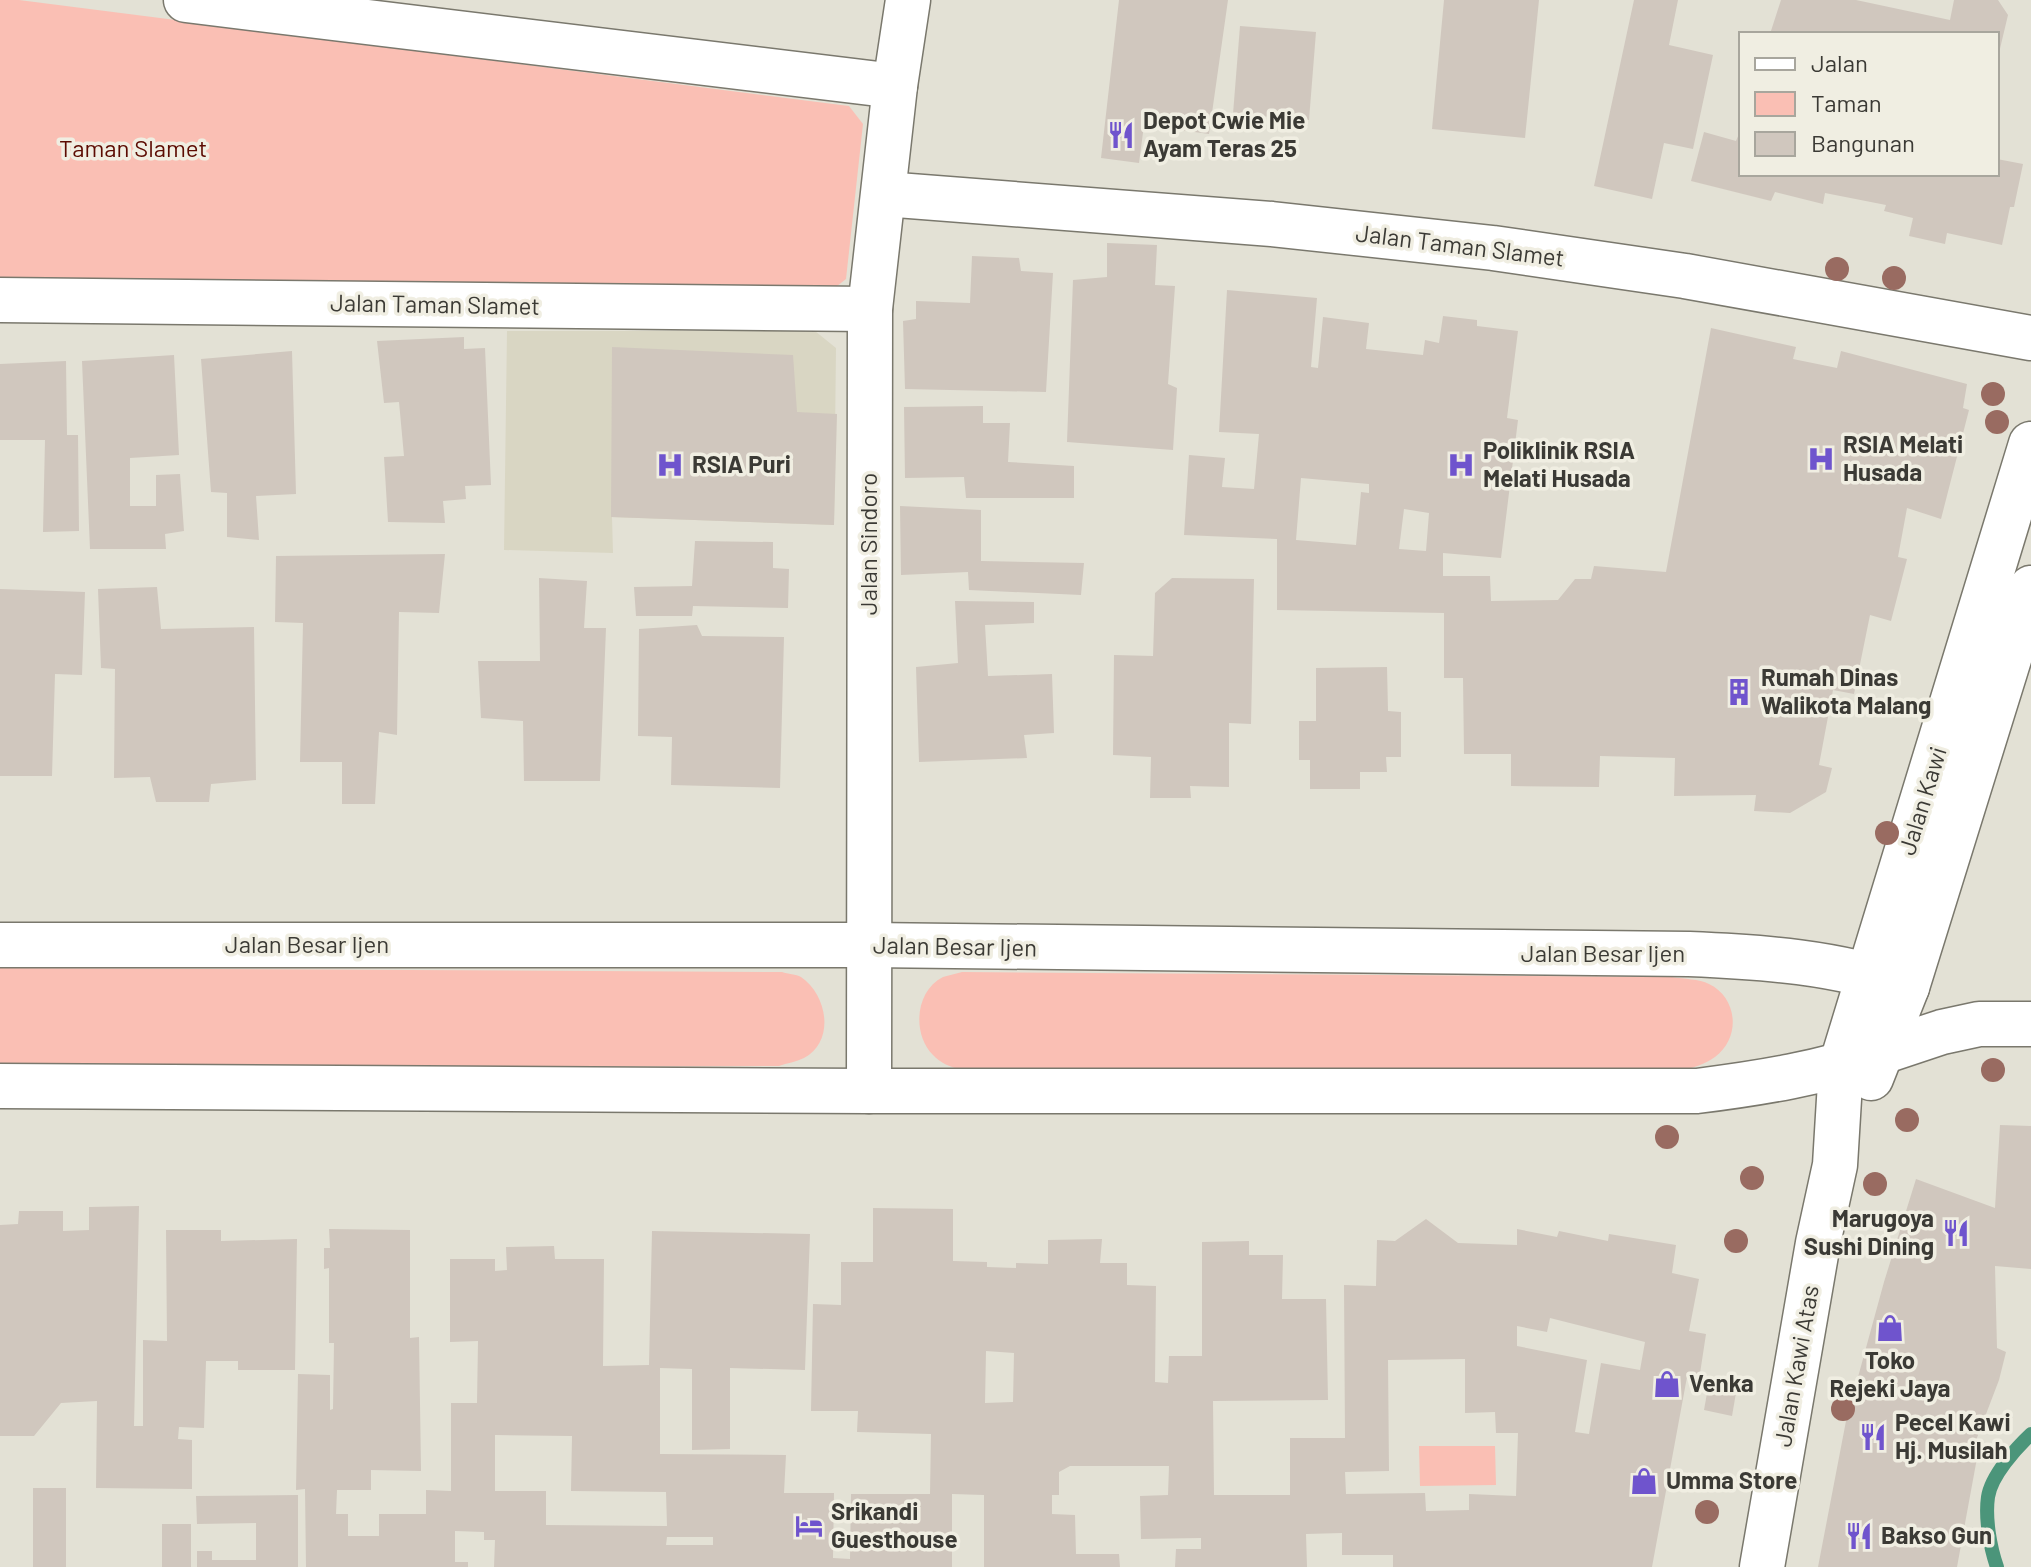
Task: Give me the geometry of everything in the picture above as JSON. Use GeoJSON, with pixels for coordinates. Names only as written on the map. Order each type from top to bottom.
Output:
{"type":"FeatureCollection","features":[{"type":"Feature","properties":{"kind":"main road"},"geometry":{"type":"LineString","coordinates":[[186,0],[895,86]]}},
{"type":"Feature","properties":{"kind":"main road","name":"Jalan Sindoro"},"geometry":{"type":"LineString","coordinates":[[869,1091],[870,309],[895,86],[908,0]]}},
{"type":"Feature","properties":{"kind":"main road","name":"Jalan Taman Slamet"},"geometry":{"type":"LineString","coordinates":[[884,194],[1272,224],[1493,248],[1685,276],[2031,338]]}},
{"type":"Feature","properties":{"kind":"main road","name":"Jalan Taman Slamet"},"geometry":{"type":"LineString","coordinates":[[0,300],[870,309]]}},
{"type":"Feature","properties":{"kind":"main road","name":"Jalan Kawi"},"geometry":{"type":"LineString","coordinates":[[1882,1052],[1888,980],[2031,444]]}},
{"type":"Feature","properties":{"kind":"main road","name":"Jalan Kawi"},"geometry":{"type":"LineString","coordinates":[[1841,1066],[1888,980],[2031,588]]}},
{"type":"Feature","properties":{"kind":"main road","name":"Jalan Besar Ijen"},"geometry":{"type":"LineString","coordinates":[[0,945],[869,945],[1689,954],[1776,958],[1888,980],[1979,1024]]}},
{"type":"Feature","properties":{"kind":"main road"},"geometry":{"type":"LineString","coordinates":[[0,1086],[869,1091],[1697,1091],[1769,1082],[1841,1066],[1942,1032],[1979,1024],[2031,1024]]}},
{"type":"Feature","properties":{"kind":"main road","name":"Jalan Kawi Atas"},"geometry":{"type":"LineString","coordinates":[[1835,1165],[1882,1052]]}},
{"type":"Feature","properties":{"kind":"main road","name":"Jalan Kawi Atas"},"geometry":{"type":"LineString","coordinates":[[1762,1567],[1835,1165],[1841,1066]]}},
{"type":"Feature","properties":{"kind":"shaded area","name":"RSIA Puri"},"geometry":{"type":"Polygon","coordinates":[[[507,331],[815,331],[836,348],[834,525],[612,517],[613,553],[504,550],[507,331]]]}},
{"type":"Feature","properties":{"kind":"green space","name":"Taman Slamet"},"geometry":{"type":"Polygon","coordinates":[[[0,0],[849,106],[863,124],[846,279],[827,294],[0,279],[0,0]]]}},
{"type":"Feature","properties":{"kind":"green space"},"geometry":{"type":"Polygon","coordinates":[[[0,968],[782,972],[799,976],[810,985],[822,1006],[824,1030],[814,1051],[779,1066],[0,1069],[0,968]]]}},
{"type":"Feature","properties":{"kind":"green space"},"geometry":{"type":"Polygon","coordinates":[[[962,972],[1672,977],[1701,981],[1719,990],[1733,1019],[1729,1040],[1715,1057],[1681,1071],[961,1070],[939,1060],[926,1046],[920,1013],[922,1002],[934,984],[943,977],[962,972]]]}},
{"type":"Feature","properties":{"kind":"green space"},"geometry":{"type":"Polygon","coordinates":[[[1419,1446],[1495,1446],[1496,1485],[1420,1486],[1419,1446]]]}},
{"type":"Feature","properties":{"kind":"building"},"geometry":{"type":"Polygon","coordinates":[[[1119,0],[1228,0],[1209,134],[1144,125],[1139,163],[1101,158],[1119,0]]]}},
{"type":"Feature","properties":{"kind":"building"},"geometry":{"type":"Polygon","coordinates":[[[1444,0],[1539,0],[1525,138],[1432,129],[1444,0]]]}},
{"type":"Feature","properties":{"kind":"building"},"geometry":{"type":"Polygon","coordinates":[[[1634,0],[1678,0],[1669,45],[1713,55],[1693,149],[1664,143],[1652,199],[1594,186],[1634,0]]]}},
{"type":"Feature","properties":{"kind":"building"},"geometry":{"type":"Polygon","coordinates":[[[1781,0],[1856,0],[1950,20],[1954,0],[1998,0],[2008,15],[1999,53],[1999,32],[1771,32],[1781,0]]]}},
{"type":"Feature","properties":{"kind":"building"},"geometry":{"type":"Polygon","coordinates":[[[1240,26],[1316,32],[1309,120],[1233,114],[1240,26]]]}},
{"type":"Feature","properties":{"kind":"building"},"geometry":{"type":"Polygon","coordinates":[[[1704,132],[1736,141],[1739,134],[1739,176],[1999,176],[1999,159],[2023,164],[2002,245],[1947,233],[1945,244],[1909,236],[1913,218],[1884,211],[1886,205],[1825,193],[1823,204],[1775,192],[1771,201],[1691,181],[1704,132]]]}},
{"type":"Feature","properties":{"kind":"building"},"geometry":{"type":"Polygon","coordinates":[[[1107,243],[1157,245],[1155,285],[1175,286],[1168,384],[1177,388],[1173,450],[1067,442],[1073,280],[1107,277],[1107,243]]]}},
{"type":"Feature","properties":{"kind":"building"},"geometry":{"type":"Polygon","coordinates":[[[972,256],[1019,258],[1021,271],[1053,273],[1046,392],[905,389],[903,321],[916,319],[916,301],[970,303],[972,256]]]}},
{"type":"Feature","properties":{"kind":"building"},"geometry":{"type":"Polygon","coordinates":[[[1227,290],[1317,298],[1311,367],[1318,368],[1323,317],[1369,323],[1366,349],[1423,355],[1425,340],[1439,343],[1443,316],[1477,320],[1477,326],[1518,331],[1507,418],[1518,420],[1501,558],[1443,553],[1443,576],[1490,576],[1491,601],[1558,600],[1575,579],[1591,579],[1594,566],[1666,572],[1711,328],[1796,347],[1793,359],[1837,368],[1841,351],[1967,384],[1963,408],[1969,410],[1941,519],[1907,508],[1898,557],[1907,559],[1891,621],[1870,615],[1854,694],[1833,690],[1819,765],[1832,768],[1826,792],[1790,813],[1754,811],[1756,795],[1674,796],[1675,758],[1600,756],[1599,787],[1511,786],[1511,754],[1464,754],[1463,678],[1444,678],[1444,613],[1277,610],[1277,539],[1184,535],[1189,455],[1225,458],[1222,487],[1254,489],[1259,434],[1219,432],[1227,290]],[[1301,478],[1296,540],[1356,545],[1361,492],[1369,493],[1369,484],[1301,478]],[[1404,509],[1399,549],[1426,551],[1429,513],[1404,509]]]}},
{"type":"Feature","properties":{"kind":"building"},"geometry":{"type":"Polygon","coordinates":[[[464,337],[464,349],[485,348],[491,485],[465,486],[466,499],[443,501],[445,523],[388,522],[384,457],[404,456],[399,402],[384,403],[377,341],[464,337]]]}},
{"type":"Feature","properties":{"kind":"building"},"geometry":{"type":"Polygon","coordinates":[[[612,347],[793,355],[797,412],[837,414],[834,525],[611,517],[612,347]]]}},
{"type":"Feature","properties":{"kind":"building"},"geometry":{"type":"Polygon","coordinates":[[[292,351],[296,494],[256,496],[259,540],[227,537],[227,493],[211,492],[201,359],[292,351]]]}},
{"type":"Feature","properties":{"kind":"building"},"geometry":{"type":"Polygon","coordinates":[[[174,355],[179,455],[130,458],[130,506],[156,506],[156,475],[180,474],[184,531],[165,534],[166,549],[90,549],[82,361],[174,355]]]}},
{"type":"Feature","properties":{"kind":"building"},"geometry":{"type":"Polygon","coordinates":[[[66,361],[67,435],[78,435],[79,531],[43,532],[45,440],[0,440],[0,364],[66,361]]]}},
{"type":"Feature","properties":{"kind":"building"},"geometry":{"type":"Polygon","coordinates":[[[983,406],[983,423],[1010,423],[1008,462],[1074,466],[1074,498],[966,498],[964,477],[905,478],[904,407],[983,406]]]}},
{"type":"Feature","properties":{"kind":"building"},"geometry":{"type":"Polygon","coordinates":[[[900,506],[981,510],[981,561],[1084,563],[1081,595],[969,590],[968,572],[901,575],[900,506]]]}},
{"type":"Feature","properties":{"kind":"building"},"geometry":{"type":"Polygon","coordinates":[[[695,541],[773,542],[773,568],[789,569],[788,608],[693,606],[692,616],[636,616],[634,587],[692,586],[695,541]]]}},
{"type":"Feature","properties":{"kind":"building"},"geometry":{"type":"Polygon","coordinates":[[[445,554],[439,613],[399,612],[397,735],[379,732],[375,804],[342,804],[342,762],[300,762],[303,623],[275,622],[276,556],[445,554]]]}},
{"type":"Feature","properties":{"kind":"building"},"geometry":{"type":"Polygon","coordinates":[[[539,578],[587,581],[584,628],[606,628],[600,781],[524,781],[523,721],[481,718],[478,661],[540,661],[539,578]]]}},
{"type":"Feature","properties":{"kind":"building"},"geometry":{"type":"Polygon","coordinates":[[[1172,578],[1254,579],[1251,724],[1229,723],[1229,787],[1190,786],[1191,798],[1150,798],[1151,757],[1113,755],[1114,655],[1153,656],[1155,593],[1172,578]]]}},
{"type":"Feature","properties":{"kind":"building"},"geometry":{"type":"Polygon","coordinates":[[[157,587],[161,629],[254,627],[256,780],[211,784],[209,802],[156,802],[150,777],[114,778],[115,669],[101,668],[98,589],[157,587]]]}},
{"type":"Feature","properties":{"kind":"building"},"geometry":{"type":"Polygon","coordinates":[[[0,589],[85,592],[82,675],[55,674],[52,776],[0,776],[0,589]]]}},
{"type":"Feature","properties":{"kind":"building"},"geometry":{"type":"Polygon","coordinates":[[[955,601],[1034,602],[1034,623],[985,625],[988,676],[1052,674],[1054,733],[1024,735],[1027,758],[919,762],[916,667],[958,663],[955,601]]]}},
{"type":"Feature","properties":{"kind":"building"},"geometry":{"type":"Polygon","coordinates":[[[697,625],[702,636],[784,637],[780,788],[671,785],[672,737],[638,736],[639,629],[697,625]]]}},
{"type":"Feature","properties":{"kind":"building"},"geometry":{"type":"Polygon","coordinates":[[[1387,667],[1388,711],[1401,712],[1401,757],[1386,757],[1387,772],[1360,772],[1360,789],[1310,789],[1310,760],[1299,760],[1299,721],[1316,721],[1316,668],[1387,667]]]}},
{"type":"Feature","properties":{"kind":"building"},"geometry":{"type":"Polygon","coordinates":[[[2000,1125],[2031,1126],[2031,1269],[1995,1266],[1997,1348],[2006,1352],[1999,1380],[1970,1456],[1977,1458],[1957,1567],[1818,1567],[1846,1421],[1916,1179],[1995,1208],[2000,1125]]]}},
{"type":"Feature","properties":{"kind":"building"},"geometry":{"type":"Polygon","coordinates":[[[139,1206],[134,1426],[143,1426],[143,1340],[167,1341],[166,1230],[221,1230],[221,1241],[297,1239],[295,1370],[238,1370],[238,1361],[206,1361],[204,1428],[179,1427],[178,1439],[192,1440],[192,1489],[96,1488],[97,1401],[61,1403],[34,1436],[0,1436],[0,1225],[18,1224],[19,1211],[63,1211],[63,1231],[89,1230],[89,1207],[139,1206]]]}},
{"type":"Feature","properties":{"kind":"building"},"geometry":{"type":"Polygon","coordinates":[[[873,1208],[953,1209],[953,1261],[987,1262],[987,1267],[1016,1268],[1016,1263],[1048,1264],[1048,1240],[1102,1239],[1100,1263],[1127,1263],[1127,1285],[1156,1286],[1155,1382],[1168,1383],[1169,1356],[1202,1356],[1202,1242],[1249,1241],[1249,1255],[1283,1255],[1282,1299],[1326,1299],[1328,1400],[1213,1401],[1214,1495],[1290,1495],[1290,1438],[1345,1438],[1344,1285],[1376,1286],[1377,1240],[1395,1241],[1426,1219],[1458,1243],[1517,1245],[1517,1229],[1557,1237],[1559,1231],[1608,1241],[1609,1234],[1676,1245],[1672,1273],[1699,1279],[1689,1331],[1706,1334],[1699,1380],[1687,1377],[1652,1567],[1393,1567],[1393,1555],[1342,1555],[1342,1533],[1306,1534],[1307,1567],[1175,1567],[1176,1549],[1201,1549],[1201,1538],[1141,1539],[1140,1496],[1168,1495],[1169,1466],[1070,1466],[1059,1472],[1059,1495],[1052,1495],[1052,1514],[1075,1515],[1076,1554],[1119,1554],[1120,1567],[984,1567],[984,1495],[952,1494],[952,1567],[494,1567],[495,1540],[484,1540],[484,1532],[455,1531],[455,1562],[468,1562],[468,1567],[306,1567],[305,1489],[296,1490],[298,1374],[330,1375],[330,1410],[333,1409],[334,1343],[329,1343],[329,1268],[324,1269],[324,1248],[330,1248],[329,1229],[410,1230],[410,1338],[419,1337],[421,1471],[371,1470],[371,1490],[337,1490],[336,1514],[348,1514],[348,1536],[379,1536],[379,1514],[426,1514],[426,1490],[451,1491],[451,1403],[477,1403],[478,1341],[450,1342],[450,1259],[495,1259],[495,1271],[507,1270],[506,1247],[554,1246],[555,1259],[604,1259],[603,1366],[649,1365],[652,1231],[810,1234],[805,1370],[730,1368],[730,1449],[692,1450],[692,1369],[660,1368],[660,1454],[786,1455],[784,1493],[834,1493],[833,1558],[850,1559],[851,1494],[930,1494],[931,1434],[857,1432],[858,1411],[811,1411],[813,1304],[841,1305],[841,1262],[873,1262],[873,1208]],[[1550,1318],[1547,1332],[1517,1326],[1517,1346],[1587,1360],[1575,1432],[1589,1434],[1601,1363],[1640,1370],[1645,1342],[1550,1318]],[[986,1351],[985,1403],[1013,1402],[1014,1353],[986,1351]],[[1465,1359],[1388,1360],[1389,1471],[1345,1472],[1346,1494],[1425,1493],[1426,1511],[1469,1510],[1469,1494],[1516,1496],[1518,1433],[1496,1433],[1495,1412],[1465,1413],[1465,1359]],[[495,1435],[495,1491],[546,1491],[546,1525],[667,1526],[666,1492],[571,1491],[572,1436],[495,1435]],[[667,1537],[666,1545],[713,1545],[713,1537],[667,1537]]]}},
{"type":"Feature","properties":{"kind":"building"},"geometry":{"type":"Polygon","coordinates":[[[1709,1382],[1737,1387],[1732,1416],[1704,1410],[1709,1382]]]}},
{"type":"Feature","properties":{"kind":"building"},"geometry":{"type":"Polygon","coordinates":[[[33,1488],[66,1488],[66,1567],[33,1567],[33,1488]]]}},
{"type":"Feature","properties":{"kind":"building"},"geometry":{"type":"Polygon","coordinates":[[[298,1495],[298,1567],[197,1567],[197,1551],[212,1551],[212,1560],[256,1560],[256,1523],[197,1524],[196,1496],[298,1495]]]}},
{"type":"Feature","properties":{"kind":"building"},"geometry":{"type":"Polygon","coordinates":[[[162,1524],[191,1524],[191,1567],[162,1567],[162,1524]]]}},
{"type":"Feature","properties":{"kind":"waterway"},"geometry":{"type":"LineString","coordinates":[[1997,1567],[1987,1514],[1990,1489],[1999,1472],[2031,1434]]}},
{"type":"Feature","properties":{"kind":"place","name":"Depot Cwie Mie Ayam Teras 25"},"geometry":{"type":"Point","coordinates":[1121,135]}},
{"type":"Feature","properties":{"kind":"place","name":"RSIA Melati Husada"},"geometry":{"type":"Point","coordinates":[1821,459]}},
{"type":"Feature","properties":{"kind":"place","name":"RSIA Puri"},"geometry":{"type":"Point","coordinates":[670,465]}},
{"type":"Feature","properties":{"kind":"place","name":"Poliklinik RSIA Melati Husada"},"geometry":{"type":"Point","coordinates":[1461,465]}},
{"type":"Feature","properties":{"kind":"place","name":"Rumah Dinas Walikota Malang"},"geometry":{"type":"Point","coordinates":[1739,692]}},
{"type":"Feature","properties":{"kind":"place","name":"Marugoya Sushi Dining"},"geometry":{"type":"Point","coordinates":[1956,1233]}},
{"type":"Feature","properties":{"kind":"place","name":"Toko Rejeki Jaya"},"geometry":{"type":"Point","coordinates":[1890,1328]}},
{"type":"Feature","properties":{"kind":"place","name":"Venka"},"geometry":{"type":"Point","coordinates":[1667,1384]}},
{"type":"Feature","properties":{"kind":"place","name":"Pecel Kawi Hj. Musilah"},"geometry":{"type":"Point","coordinates":[1873,1437]}},
{"type":"Feature","properties":{"kind":"place","name":"Umma Store"},"geometry":{"type":"Point","coordinates":[1644,1481]}},
{"type":"Feature","properties":{"kind":"place","name":"Srikandi Guesthouse"},"geometry":{"type":"Point","coordinates":[809,1526]}},
{"type":"Feature","properties":{"kind":"place","name":"Bakso Gun"},"geometry":{"type":"Point","coordinates":[1859,1536]}}]}
